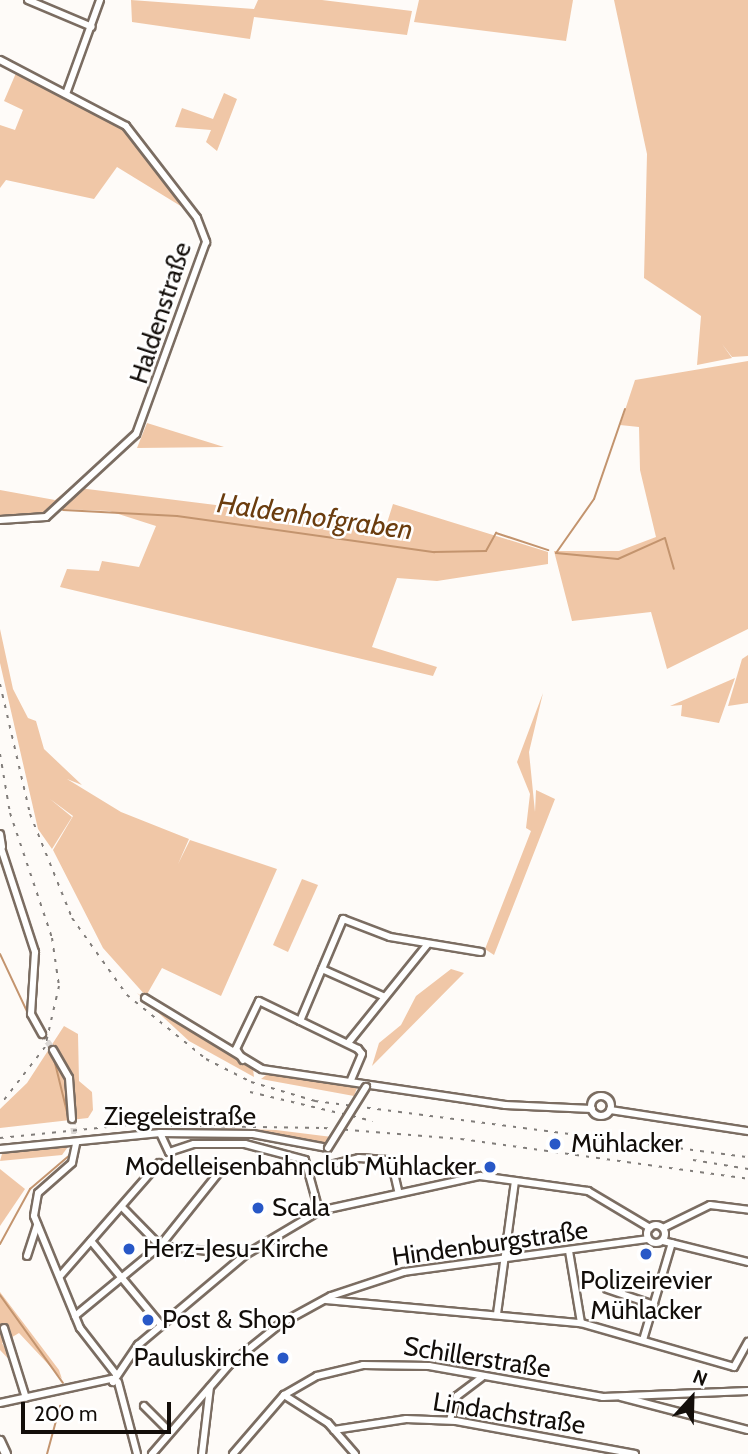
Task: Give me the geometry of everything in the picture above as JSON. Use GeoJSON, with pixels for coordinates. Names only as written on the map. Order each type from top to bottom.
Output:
{"type":"FeatureCollection","features":[{"type":"Feature","properties":{"kind":"main road"},"geometry":{"type":"LineString","coordinates":[[0,1441],[6,1454]]}},
{"type":"Feature","properties":{"kind":"street"},"geometry":{"type":"LineString","coordinates":[[28,0],[93,27]]}},
{"type":"Feature","properties":{"kind":"street"},"geometry":{"type":"LineString","coordinates":[[66,94],[93,27],[100,0]]}},
{"type":"Feature","properties":{"kind":"street","name":"Haldenstraße"},"geometry":{"type":"LineString","coordinates":[[0,60],[132,132],[197,218],[206,247],[136,434],[46,517],[0,520]]}},
{"type":"Feature","properties":{"kind":"street"},"geometry":{"type":"LineString","coordinates":[[0,834],[1,846],[35,952],[32,1014],[42,1034]]}},
{"type":"Feature","properties":{"kind":"street"},"geometry":{"type":"LineString","coordinates":[[300,1021],[343,919],[428,944],[481,952]]}},
{"type":"Feature","properties":{"kind":"street"},"geometry":{"type":"LineString","coordinates":[[348,1043],[383,996],[428,944]]}},
{"type":"Feature","properties":{"kind":"street"},"geometry":{"type":"LineString","coordinates":[[322,969],[383,996]]}},
{"type":"Feature","properties":{"kind":"street"},"geometry":{"type":"LineString","coordinates":[[145,998],[244,1062],[262,1069],[351,1080],[366,1087],[534,1108],[592,1109],[600,1116],[610,1110],[748,1131]]}},
{"type":"Feature","properties":{"kind":"street"},"geometry":{"type":"LineString","coordinates":[[244,1062],[236,1049],[259,1001],[348,1043],[362,1054],[351,1080]]}},
{"type":"Feature","properties":{"kind":"street"},"geometry":{"type":"LineString","coordinates":[[53,1050],[69,1078],[72,1119]]}},
{"type":"Feature","properties":{"kind":"street","name":"Ziegeleistraße"},"geometry":{"type":"LineString","coordinates":[[0,1149],[160,1133],[253,1134],[324,1150],[366,1087]]}},
{"type":"Feature","properties":{"kind":"street"},"geometry":{"type":"LineString","coordinates":[[592,1109],[599,1097],[610,1110]]}},
{"type":"Feature","properties":{"kind":"street"},"geometry":{"type":"LineString","coordinates":[[160,1133],[169,1152],[194,1144],[250,1145],[303,1159],[310,1170],[319,1211]]}},
{"type":"Feature","properties":{"kind":"street"},"geometry":{"type":"LineString","coordinates":[[27,1256],[37,1225],[38,1194],[72,1163],[75,1144]]}},
{"type":"Feature","properties":{"kind":"street"},"geometry":{"type":"LineString","coordinates":[[310,1170],[359,1158],[391,1160],[398,1191]]}},
{"type":"Feature","properties":{"kind":"street"},"geometry":{"type":"LineString","coordinates":[[61,1275],[159,1163]]}},
{"type":"Feature","properties":{"kind":"street"},"geometry":{"type":"LineString","coordinates":[[75,1315],[160,1246],[220,1171]]}},
{"type":"Feature","properties":{"kind":"street"},"geometry":{"type":"LineString","coordinates":[[0,1403],[114,1379],[161,1325],[245,1255],[319,1211],[466,1177],[516,1181],[596,1193],[650,1228],[663,1228],[709,1205],[748,1210]]}},
{"type":"Feature","properties":{"kind":"street"},"geometry":{"type":"LineString","coordinates":[[497,1314],[516,1181]]}},
{"type":"Feature","properties":{"kind":"street"},"geometry":{"type":"LineString","coordinates":[[122,1207],[160,1246],[245,1255]]}},
{"type":"Feature","properties":{"kind":"street"},"geometry":{"type":"LineString","coordinates":[[37,1225],[61,1275],[75,1315],[114,1379],[137,1454]]}},
{"type":"Feature","properties":{"kind":"street"},"geometry":{"type":"LineString","coordinates":[[648,1239],[650,1228]]}},
{"type":"Feature","properties":{"kind":"street"},"geometry":{"type":"LineString","coordinates":[[663,1228],[663,1241]]}},
{"type":"Feature","properties":{"kind":"street","name":"Hindenburgstraße"},"geometry":{"type":"LineString","coordinates":[[152,1454],[169,1431],[210,1387],[272,1330],[327,1300],[404,1272],[648,1239],[748,1262]]}},
{"type":"Feature","properties":{"kind":"street"},"geometry":{"type":"LineString","coordinates":[[91,1241],[161,1325]]}},
{"type":"Feature","properties":{"kind":"street"},"geometry":{"type":"LineString","coordinates":[[643,1340],[672,1244]]}},
{"type":"Feature","properties":{"kind":"street"},"geometry":{"type":"LineString","coordinates":[[569,1251],[581,1323]]}},
{"type":"Feature","properties":{"kind":"street"},"geometry":{"type":"LineString","coordinates":[[607,1289],[654,1305]]}},
{"type":"Feature","properties":{"kind":"street"},"geometry":{"type":"LineString","coordinates":[[327,1300],[581,1323],[734,1367],[748,1342]]}},
{"type":"Feature","properties":{"kind":"street"},"geometry":{"type":"LineString","coordinates":[[4,1328],[26,1398]]}},
{"type":"Feature","properties":{"kind":"street","name":"Schillerstraße"},"geometry":{"type":"LineString","coordinates":[[233,1454],[284,1395],[317,1376],[363,1364],[485,1376],[621,1397],[748,1391]]}},
{"type":"Feature","properties":{"kind":"street"},"geometry":{"type":"LineString","coordinates":[[450,1420],[464,1387],[485,1376]]}},
{"type":"Feature","properties":{"kind":"street"},"geometry":{"type":"LineString","coordinates":[[202,1454],[210,1387]]}},
{"type":"Feature","properties":{"kind":"street"},"geometry":{"type":"LineString","coordinates":[[284,1395],[334,1430],[355,1454]]}},
{"type":"Feature","properties":{"kind":"street"},"geometry":{"type":"LineString","coordinates":[[621,1397],[748,1430]]}},
{"type":"Feature","properties":{"kind":"street"},"geometry":{"type":"LineString","coordinates":[[144,1406],[169,1431]]}},
{"type":"Feature","properties":{"kind":"street","name":"Lindachstraße"},"geometry":{"type":"LineString","coordinates":[[334,1430],[450,1420],[635,1454]]}},
{"type":"Feature","properties":{"kind":"shaded area"},"geometry":{"type":"Polygon","coordinates":[[[131,0],[254,9],[258,0],[322,0],[412,11],[407,35],[254,17],[250,39],[132,22],[131,0]]]}},
{"type":"Feature","properties":{"kind":"shaded area"},"geometry":{"type":"Polygon","coordinates":[[[419,0],[573,0],[566,41],[414,22],[419,0]]]}},
{"type":"Feature","properties":{"kind":"shaded area"},"geometry":{"type":"Polygon","coordinates":[[[614,0],[748,0],[748,356],[732,357],[722,344],[732,358],[697,365],[701,316],[644,278],[647,154],[614,0]]]}},
{"type":"Feature","properties":{"kind":"shaded area"},"geometry":{"type":"Polygon","coordinates":[[[16,73],[124,127],[192,213],[117,167],[94,199],[6,180],[0,188],[0,125],[15,130],[23,110],[4,101],[16,73]]]}},
{"type":"Feature","properties":{"kind":"shaded area"},"geometry":{"type":"Polygon","coordinates":[[[224,93],[237,99],[217,151],[206,142],[211,130],[175,127],[182,108],[213,119],[224,93]]]}},
{"type":"Feature","properties":{"kind":"shaded area"},"geometry":{"type":"Polygon","coordinates":[[[748,361],[748,629],[667,669],[651,612],[572,621],[554,551],[619,551],[656,537],[640,470],[639,427],[620,425],[635,380],[748,361]]]}},
{"type":"Feature","properties":{"kind":"shaded area"},"geometry":{"type":"Polygon","coordinates":[[[147,423],[224,447],[137,448],[147,423]]]}},
{"type":"Feature","properties":{"kind":"shaded area"},"geometry":{"type":"Polygon","coordinates":[[[79,481],[46,515],[0,518],[0,490],[55,500],[79,481]]]}},
{"type":"Feature","properties":{"kind":"shaded area"},"geometry":{"type":"Polygon","coordinates":[[[79,488],[386,526],[393,504],[548,552],[548,564],[437,581],[397,578],[372,647],[437,667],[433,676],[60,587],[67,569],[99,571],[102,561],[139,567],[156,526],[109,511],[59,509],[79,488]]]}},
{"type":"Feature","properties":{"kind":"shaded area"},"geometry":{"type":"Polygon","coordinates":[[[0,629],[13,689],[28,718],[36,721],[44,749],[82,785],[67,779],[121,812],[189,839],[178,864],[190,840],[277,869],[221,996],[162,968],[146,996],[103,948],[53,850],[73,816],[50,799],[72,817],[52,849],[38,829],[0,663],[0,629]]]}},
{"type":"Feature","properties":{"kind":"shaded area"},"geometry":{"type":"Polygon","coordinates":[[[748,655],[748,703],[728,706],[742,659],[748,655]]]}},
{"type":"Feature","properties":{"kind":"shaded area"},"geometry":{"type":"Polygon","coordinates":[[[735,678],[719,723],[681,716],[682,705],[670,706],[735,678]]]}},
{"type":"Feature","properties":{"kind":"shaded area"},"geometry":{"type":"Polygon","coordinates":[[[543,693],[529,752],[535,812],[536,790],[555,799],[494,955],[485,949],[531,831],[526,828],[530,794],[517,762],[543,693]]]}},
{"type":"Feature","properties":{"kind":"shaded area"},"geometry":{"type":"Polygon","coordinates":[[[302,879],[318,885],[288,952],[273,945],[302,879]]]}},
{"type":"Feature","properties":{"kind":"shaded area"},"geometry":{"type":"Polygon","coordinates":[[[451,969],[464,973],[372,1066],[379,1043],[401,1025],[416,996],[451,969]]]}},
{"type":"Feature","properties":{"kind":"shaded area"},"geometry":{"type":"Polygon","coordinates":[[[137,993],[253,1069],[254,1077],[189,1041],[137,993]]]}},
{"type":"Feature","properties":{"kind":"shaded area"},"geometry":{"type":"Polygon","coordinates":[[[64,1026],[78,1034],[79,1081],[92,1092],[93,1110],[88,1118],[0,1128],[0,1109],[27,1083],[64,1026]]]}},
{"type":"Feature","properties":{"kind":"shaded area"},"geometry":{"type":"Polygon","coordinates":[[[270,1072],[355,1085],[357,1088],[354,1096],[261,1079],[270,1072]]]}},
{"type":"Feature","properties":{"kind":"shaded area"},"geometry":{"type":"Polygon","coordinates":[[[219,1128],[276,1130],[332,1137],[321,1145],[219,1128]]]}},
{"type":"Feature","properties":{"kind":"shaded area"},"geometry":{"type":"Polygon","coordinates":[[[70,1144],[62,1155],[0,1161],[2,1154],[70,1144]]]}},
{"type":"Feature","properties":{"kind":"shaded area"},"geometry":{"type":"Polygon","coordinates":[[[0,1169],[25,1189],[0,1226],[0,1169]]]}},
{"type":"Feature","properties":{"kind":"shaded area"},"geometry":{"type":"Polygon","coordinates":[[[0,1292],[59,1370],[62,1379],[19,1333],[2,1343],[16,1367],[0,1350],[0,1292]]]}},
{"type":"Feature","properties":{"kind":"waterway"},"geometry":{"type":"LineString","coordinates":[[625,409],[594,499],[556,553],[618,559],[665,538],[674,569]]}},
{"type":"Feature","properties":{"kind":"waterway","name":"Haldenhofgraben"},"geometry":{"type":"LineString","coordinates":[[63,510],[177,516],[434,552],[486,551],[496,533],[548,550]]}},
{"type":"Feature","properties":{"kind":"waterway"},"geometry":{"type":"LineString","coordinates":[[0,954],[39,1037]]}},
{"type":"Feature","properties":{"kind":"waterway"},"geometry":{"type":"LineString","coordinates":[[54,1059],[69,1120]]}},
{"type":"Feature","properties":{"kind":"waterway"},"geometry":{"type":"LineString","coordinates":[[0,1244],[30,1189],[71,1154]]}},
{"type":"Feature","properties":{"kind":"waterway"},"geometry":{"type":"LineString","coordinates":[[0,1295],[63,1383]]}},
{"type":"Feature","properties":{"kind":"waterway"},"geometry":{"type":"LineString","coordinates":[[47,1454],[60,1406]]}},
{"type":"Feature","properties":{"kind":"tunnel"},"geometry":{"type":"LineString","coordinates":[[42,1034],[53,1050]]}},
{"type":"Feature","properties":{"kind":"tunnel"},"geometry":{"type":"LineString","coordinates":[[72,1119],[76,1144]]}},
{"type":"Feature","properties":{"kind":"railway"},"geometry":{"type":"LineString","coordinates":[[0,684],[30,814],[72,918],[127,995],[206,1059],[251,1082],[315,1101],[748,1157]]}},
{"type":"Feature","properties":{"kind":"railway"},"geometry":{"type":"LineString","coordinates":[[0,754],[10,813],[52,938],[59,986],[45,1047],[0,1105]]}},
{"type":"Feature","properties":{"kind":"railway"},"geometry":{"type":"LineString","coordinates":[[250,1092],[373,1121]]}},
{"type":"Feature","properties":{"kind":"railway"},"geometry":{"type":"LineString","coordinates":[[0,1138],[127,1125],[324,1128],[461,1139],[748,1179]]}},
{"type":"Feature","properties":{"kind":"railway"},"geometry":{"type":"LineString","coordinates":[[693,1160],[748,1169]]}},
{"type":"Feature","properties":{"kind":"place","name":"Mühlacker"},"geometry":{"type":"Point","coordinates":[555,1144]}},
{"type":"Feature","properties":{"kind":"place","name":"Modelleisenbahnclub Mühlacker"},"geometry":{"type":"Point","coordinates":[490,1167]}},
{"type":"Feature","properties":{"kind":"place","name":"Scala"},"geometry":{"type":"Point","coordinates":[258,1208]}},
{"type":"Feature","properties":{"kind":"place","name":"Herz-Jesu-Kirche"},"geometry":{"type":"Point","coordinates":[129,1249]}},
{"type":"Feature","properties":{"kind":"place","name":"Polizeirevier Mühlacker"},"geometry":{"type":"Point","coordinates":[646,1254]}},
{"type":"Feature","properties":{"kind":"place","name":"Post & Shop"},"geometry":{"type":"Point","coordinates":[148,1320]}},
{"type":"Feature","properties":{"kind":"place","name":"Pauluskirche"},"geometry":{"type":"Point","coordinates":[283,1358]}}]}
